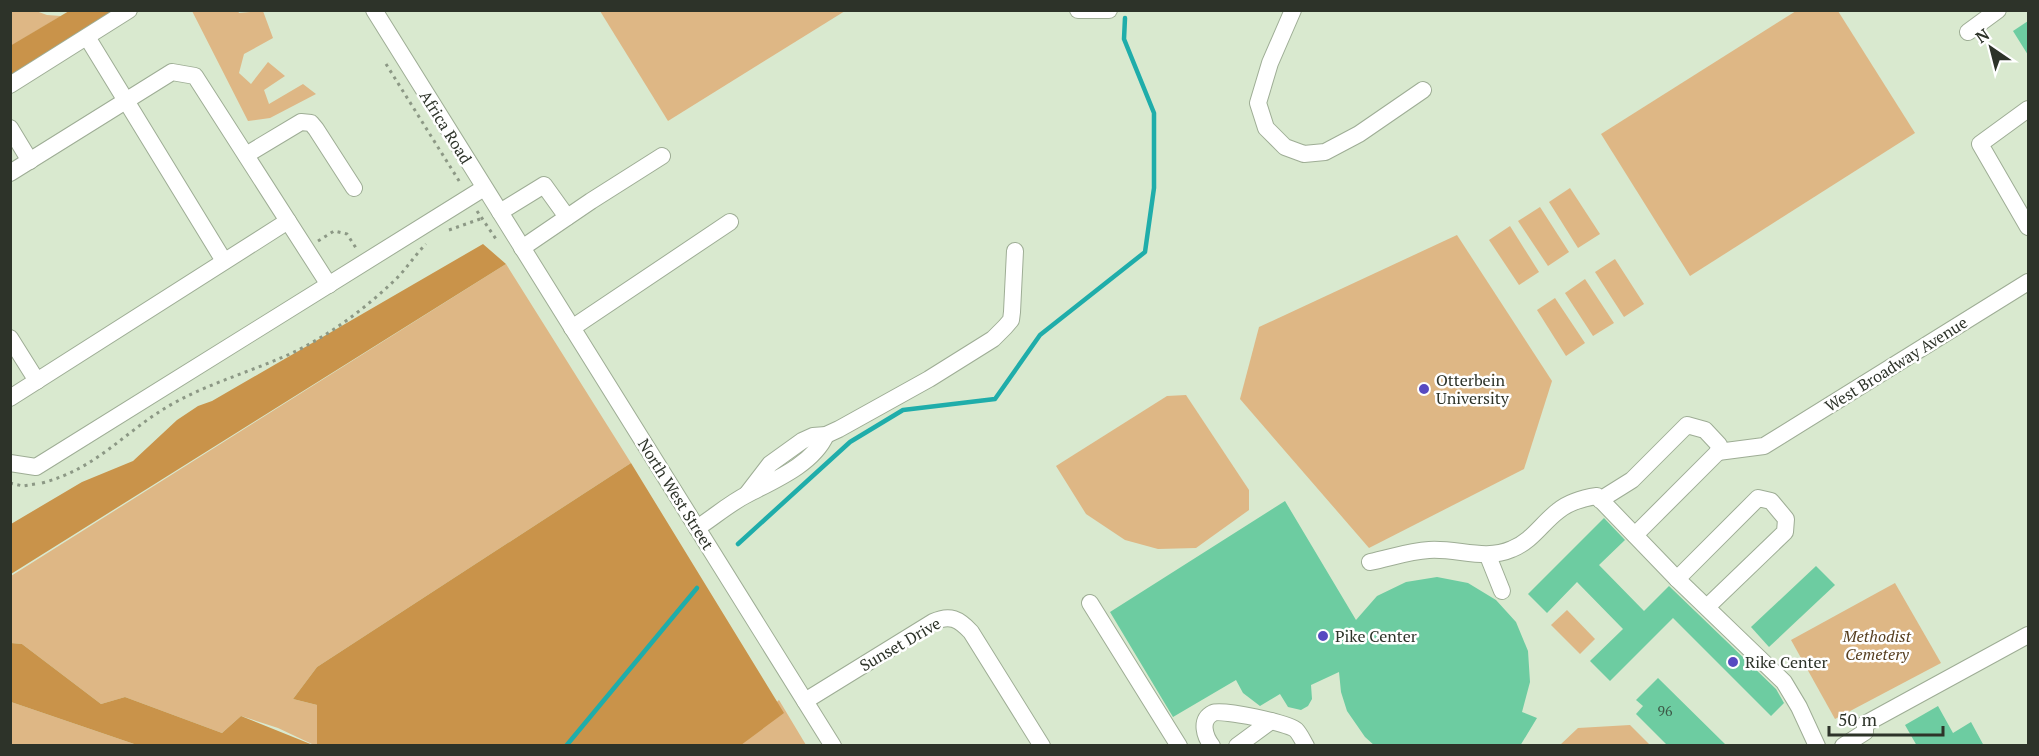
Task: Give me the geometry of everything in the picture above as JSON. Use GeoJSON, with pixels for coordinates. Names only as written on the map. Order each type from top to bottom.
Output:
{"type":"FeatureCollection","features":[{"type":"Feature","properties":{"kind":"street"},"geometry":{"type":"LineString","coordinates":[[10,85],[129,10]]}},
{"type":"Feature","properties":{"kind":"street","name":"Africa Road"},"geometry":{"type":"LineString","coordinates":[[374,10],[520,245]]}},
{"type":"Feature","properties":{"kind":"street"},"geometry":{"type":"LineString","coordinates":[[1078,10],[1109,10]]}},
{"type":"Feature","properties":{"kind":"street"},"geometry":{"type":"LineString","coordinates":[[1968,32],[1998,10]]}},
{"type":"Feature","properties":{"kind":"street"},"geometry":{"type":"LineString","coordinates":[[1291,11],[1270,63],[1258,103],[1266,128],[1285,147],[1304,154],[1325,152],[1359,134],[1423,90]]}},
{"type":"Feature","properties":{"kind":"street"},"geometry":{"type":"LineString","coordinates":[[87,37],[224,261]]}},
{"type":"Feature","properties":{"kind":"street"},"geometry":{"type":"LineString","coordinates":[[10,173],[172,72],[195,76],[329,285]]}},
{"type":"Feature","properties":{"kind":"street"},"geometry":{"type":"LineString","coordinates":[[2028,110],[1980,144],[2028,227]]}},
{"type":"Feature","properties":{"kind":"street"},"geometry":{"type":"LineString","coordinates":[[246,155],[301,122],[310,123],[354,188]]}},
{"type":"Feature","properties":{"kind":"street"},"geometry":{"type":"LineString","coordinates":[[10,128],[30,160]]}},
{"type":"Feature","properties":{"kind":"street"},"geometry":{"type":"LineString","coordinates":[[520,245],[662,156]]}},
{"type":"Feature","properties":{"kind":"street"},"geometry":{"type":"LineString","coordinates":[[500,212],[544,185],[567,217]]}},
{"type":"Feature","properties":{"kind":"street"},"geometry":{"type":"LineString","coordinates":[[10,463],[36,467],[484,188]]}},
{"type":"Feature","properties":{"kind":"street"},"geometry":{"type":"LineString","coordinates":[[10,398],[288,221]]}},
{"type":"Feature","properties":{"kind":"street"},"geometry":{"type":"LineString","coordinates":[[572,328],[730,222]]}},
{"type":"Feature","properties":{"kind":"street","name":"North West Street"},"geometry":{"type":"LineString","coordinates":[[520,245],[833,746]]}},
{"type":"Feature","properties":{"kind":"street"},"geometry":{"type":"LineString","coordinates":[[697,528],[747,494],[777,480],[821,445],[826,435],[929,379],[993,339],[1011,320],[1015,251]]}},
{"type":"Feature","properties":{"kind":"street","name":"West Broadway Avenue"},"geometry":{"type":"LineString","coordinates":[[1718,452],[1764,446],[2028,282]]}},
{"type":"Feature","properties":{"kind":"street"},"geometry":{"type":"LineString","coordinates":[[10,338],[38,381]]}},
{"type":"Feature","properties":{"kind":"street"},"geometry":{"type":"LineString","coordinates":[[1600,500],[1632,480],[1687,425],[1705,430],[1719,444],[1718,452],[1635,536]]}},
{"type":"Feature","properties":{"kind":"street"},"geometry":{"type":"LineString","coordinates":[[1370,562],[1407,552],[1427,550],[1449,549],[1488,556],[1512,549],[1534,536],[1558,511],[1580,499],[1597,496],[1677,579],[1784,682],[1799,706],[1817,746]]}},
{"type":"Feature","properties":{"kind":"street"},"geometry":{"type":"LineString","coordinates":[[1677,579],[1758,498],[1771,501],[1786,519],[1785,532],[1707,607]]}},
{"type":"Feature","properties":{"kind":"street"},"geometry":{"type":"LineString","coordinates":[[1488,556],[1502,591]]}},
{"type":"Feature","properties":{"kind":"street"},"geometry":{"type":"LineString","coordinates":[[1090,603],[1179,746]]}},
{"type":"Feature","properties":{"kind":"street","name":"Sunset Drive"},"geometry":{"type":"LineString","coordinates":[[805,701],[940,618],[954,618],[961,621],[971,632],[1042,746]]}},
{"type":"Feature","properties":{"kind":"street"},"geometry":{"type":"LineString","coordinates":[[1843,746],[1865,732],[1865,724],[2028,636]]}},
{"type":"Feature","properties":{"kind":"street"},"geometry":{"type":"LineString","coordinates":[[1212,746],[1206,737],[1204,728],[1213,713],[1222,712],[1295,728],[1306,746]]}},
{"type":"Feature","properties":{"kind":"street"},"geometry":{"type":"LineString","coordinates":[[1237,746],[1270,721]]}},
{"type":"Feature","properties":{"kind":"path"},"geometry":{"type":"LineString","coordinates":[[386,64],[462,186]]}},
{"type":"Feature","properties":{"kind":"path"},"geometry":{"type":"LineString","coordinates":[[475,206],[496,239]]}},
{"type":"Feature","properties":{"kind":"path"},"geometry":{"type":"LineString","coordinates":[[443,232],[483,218]]}},
{"type":"Feature","properties":{"kind":"path"},"geometry":{"type":"LineString","coordinates":[[318,241],[334,231],[347,234],[357,249]]}},
{"type":"Feature","properties":{"kind":"path"},"geometry":{"type":"LineString","coordinates":[[10,483],[23,486],[78,471],[110,451],[146,421],[173,404],[215,383],[292,353],[366,306],[398,277],[411,259],[428,242]]}},
{"type":"Feature","properties":{"kind":"green space"},"geometry":{"type":"Polygon","coordinates":[[[11,11],[36,11],[61,16],[11,46],[11,11]]]}},
{"type":"Feature","properties":{"kind":"green space"},"geometry":{"type":"Polygon","coordinates":[[[192,11],[238,11],[239,13],[263,11],[273,38],[244,54],[239,73],[251,84],[268,62],[285,76],[264,90],[269,104],[303,84],[316,94],[270,118],[248,121],[192,11]]]}},
{"type":"Feature","properties":{"kind":"green space"},"geometry":{"type":"Polygon","coordinates":[[[600,11],[845,11],[668,121],[600,11]]]}},
{"type":"Feature","properties":{"kind":"green space"},"geometry":{"type":"Polygon","coordinates":[[[1796,11],[1838,11],[1915,133],[1690,276],[1601,134],[1796,11]]]}},
{"type":"Feature","properties":{"kind":"green space"},"geometry":{"type":"Polygon","coordinates":[[[1570,188],[1600,234],[1578,248],[1549,202],[1570,188]]]}},
{"type":"Feature","properties":{"kind":"green space"},"geometry":{"type":"Polygon","coordinates":[[[1540,207],[1569,252],[1548,266],[1518,221],[1540,207]]]}},
{"type":"Feature","properties":{"kind":"green space"},"geometry":{"type":"Polygon","coordinates":[[[1510,226],[1539,272],[1519,285],[1489,240],[1510,226]]]}},
{"type":"Feature","properties":{"kind":"green space"},"geometry":{"type":"Polygon","coordinates":[[[1457,235],[1552,381],[1524,469],[1369,548],[1240,399],[1259,327],[1457,235]]]}},
{"type":"Feature","properties":{"kind":"green space"},"geometry":{"type":"Polygon","coordinates":[[[1615,259],[1644,304],[1624,317],[1595,272],[1615,259]]]}},
{"type":"Feature","properties":{"kind":"green space"},"geometry":{"type":"Polygon","coordinates":[[[506,264],[631,463],[317,667],[293,699],[317,705],[317,745],[278,728],[241,716],[222,733],[125,697],[101,704],[22,644],[11,643],[11,576],[506,264]]]}},
{"type":"Feature","properties":{"kind":"green space"},"geometry":{"type":"Polygon","coordinates":[[[1585,279],[1614,323],[1593,336],[1565,293],[1585,279]]]}},
{"type":"Feature","properties":{"kind":"green space"},"geometry":{"type":"Polygon","coordinates":[[[1555,298],[1585,343],[1566,356],[1537,310],[1555,298]]]}},
{"type":"Feature","properties":{"kind":"green space"},"geometry":{"type":"Polygon","coordinates":[[[1186,395],[1249,490],[1249,510],[1196,548],[1158,549],[1125,540],[1086,514],[1056,466],[1167,396],[1186,395]]]}},
{"type":"Feature","properties":{"kind":"green space","name":"Methodist Cemetery"},"geometry":{"type":"Polygon","coordinates":[[[1895,583],[1941,663],[1835,719],[1791,640],[1895,583]]]}},
{"type":"Feature","properties":{"kind":"green space"},"geometry":{"type":"Polygon","coordinates":[[[1567,610],[1595,639],[1580,654],[1551,625],[1567,610]]]}},
{"type":"Feature","properties":{"kind":"green space"},"geometry":{"type":"Polygon","coordinates":[[[779,700],[806,745],[728,746],[779,700]]]}},
{"type":"Feature","properties":{"kind":"green space"},"geometry":{"type":"Polygon","coordinates":[[[11,702],[137,745],[11,745],[11,702]]]}},
{"type":"Feature","properties":{"kind":"green space"},"geometry":{"type":"Polygon","coordinates":[[[1630,725],[1650,745],[1560,745],[1578,728],[1630,725]]]}},
{"type":"Feature","properties":{"kind":"shaded area"},"geometry":{"type":"Polygon","coordinates":[[[69,11],[116,11],[11,76],[10,46],[69,11]]]}},
{"type":"Feature","properties":{"kind":"shaded area"},"geometry":{"type":"Polygon","coordinates":[[[483,244],[506,264],[11,574],[11,524],[82,482],[133,461],[177,420],[198,406],[212,401],[483,244]]]}},
{"type":"Feature","properties":{"kind":"shaded area"},"geometry":{"type":"Polygon","coordinates":[[[631,463],[784,713],[741,745],[317,745],[317,705],[293,699],[317,667],[631,463]]]}},
{"type":"Feature","properties":{"kind":"shaded area"},"geometry":{"type":"Polygon","coordinates":[[[11,643],[22,644],[101,704],[125,697],[222,733],[241,716],[313,745],[137,745],[11,702],[11,643]]]}},
{"type":"Feature","properties":{"kind":"building"},"geometry":{"type":"Polygon","coordinates":[[[2028,21],[2028,55],[2013,31],[2028,21]]]}},
{"type":"Feature","properties":{"kind":"building","name":"Pike Center"},"geometry":{"type":"Polygon","coordinates":[[[1285,501],[1356,620],[1377,596],[1406,582],[1437,577],[1468,583],[1496,600],[1516,622],[1528,651],[1530,682],[1522,712],[1537,718],[1520,746],[1375,746],[1365,737],[1347,711],[1341,692],[1339,672],[1311,685],[1312,699],[1308,706],[1301,710],[1288,707],[1280,694],[1260,706],[1243,693],[1236,680],[1173,717],[1110,612],[1285,501]]]}},
{"type":"Feature","properties":{"kind":"building"},"geometry":{"type":"Polygon","coordinates":[[[1604,518],[1625,540],[1599,565],[1644,611],[1669,586],[1776,689],[1784,703],[1771,716],[1673,618],[1610,681],[1590,661],[1623,629],[1577,582],[1547,613],[1528,594],[1604,518]]]}},
{"type":"Feature","properties":{"kind":"building"},"geometry":{"type":"Polygon","coordinates":[[[1816,566],[1835,585],[1769,647],[1751,627],[1816,566]]]}},
{"type":"Feature","properties":{"kind":"building"},"geometry":{"type":"Polygon","coordinates":[[[1658,678],[1727,746],[1668,746],[1636,714],[1643,706],[1636,700],[1658,678]]]}},
{"type":"Feature","properties":{"kind":"building"},"geometry":{"type":"Polygon","coordinates":[[[1938,706],[1953,733],[1971,722],[1984,746],[1917,746],[1905,725],[1938,706]]]}},
{"type":"Feature","properties":{"kind":"waterway"},"geometry":{"type":"LineString","coordinates":[[738,544],[850,442],[903,410],[995,399],[1040,335],[1145,252],[1154,188],[1154,113],[1124,39],[1125,18]]}},
{"type":"Feature","properties":{"kind":"waterway"},"geometry":{"type":"LineString","coordinates":[[566,746],[697,588]]}},
{"type":"Feature","properties":{"kind":"place","name":"Otterbein University"},"geometry":{"type":"Point","coordinates":[1424,389]}},
{"type":"Feature","properties":{"kind":"place","name":"Pike Center"},"geometry":{"type":"Point","coordinates":[1323,636]}},
{"type":"Feature","properties":{"kind":"place","name":"Rike Center"},"geometry":{"type":"Point","coordinates":[1733,662]}}]}
